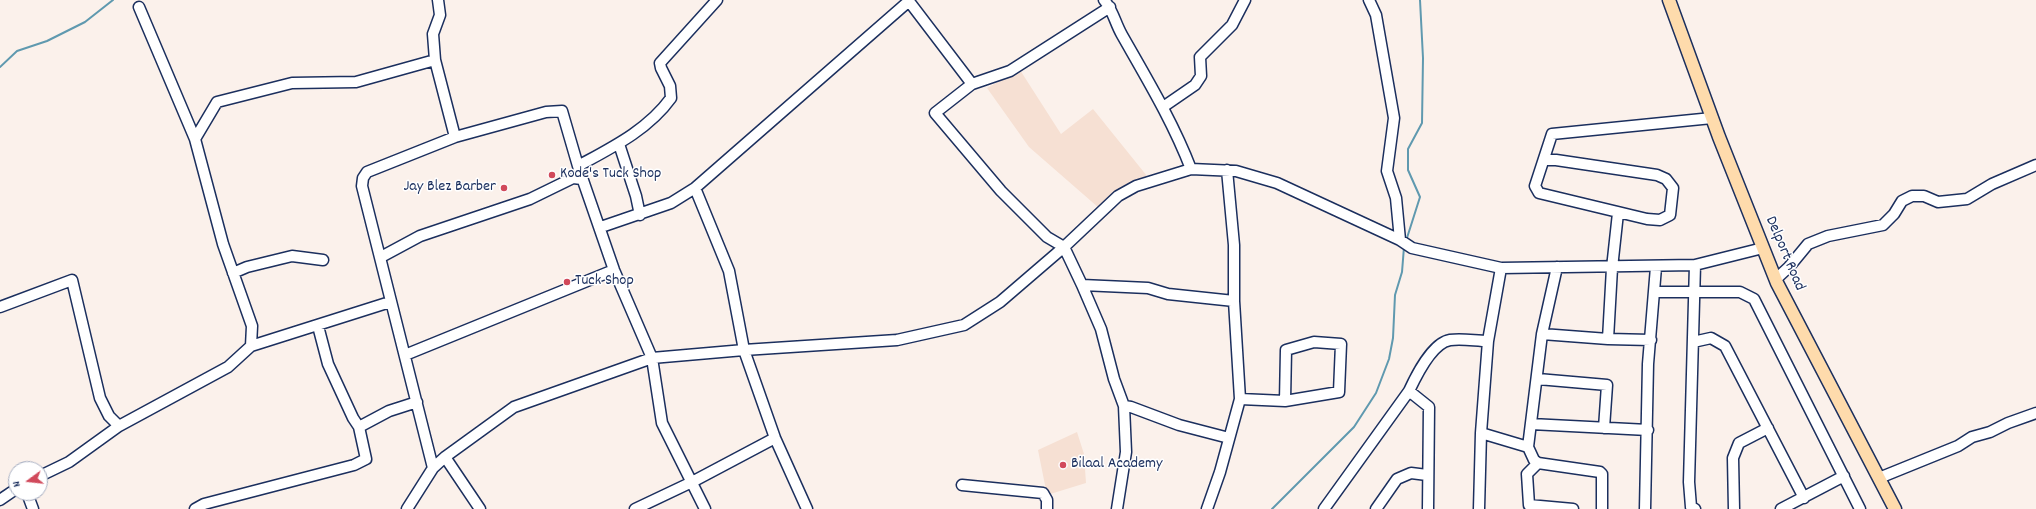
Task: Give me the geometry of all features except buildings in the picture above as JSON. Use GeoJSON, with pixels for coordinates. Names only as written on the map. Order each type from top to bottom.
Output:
{"type":"FeatureCollection","features":[{"type":"Feature","properties":{"kind":"main road","name":"Delport Road"},"geometry":{"type":"LineString","coordinates":[[1669,0],[1712,118],[1776,278],[1895,509]]}},
{"type":"Feature","properties":{"kind":"street"},"geometry":{"type":"LineString","coordinates":[[438,0],[440,15],[433,34],[435,60],[455,137]]}},
{"type":"Feature","properties":{"kind":"street"},"geometry":{"type":"LineString","coordinates":[[578,166],[619,144],[662,111],[671,98],[670,86],[660,63],[717,0]]}},
{"type":"Feature","properties":{"kind":"street"},"geometry":{"type":"LineString","coordinates":[[601,227],[640,215],[671,203],[695,188],[909,0],[972,84]]}},
{"type":"Feature","properties":{"kind":"street"},"geometry":{"type":"LineString","coordinates":[[1163,107],[1195,86],[1202,76],[1200,57],[1232,26],[1245,0]]}},
{"type":"Feature","properties":{"kind":"street"},"geometry":{"type":"LineString","coordinates":[[1369,0],[1376,15],[1394,118],[1387,171],[1396,198],[1400,240]]}},
{"type":"Feature","properties":{"kind":"street"},"geometry":{"type":"LineString","coordinates":[[1117,509],[1126,452],[1124,406],[1114,379],[1101,329],[1082,285],[1064,247],[1047,237],[1001,191],[935,113],[972,84],[1010,71],[1107,3],[1118,28],[1163,107],[1191,169]]}},
{"type":"Feature","properties":{"kind":"street"},"geometry":{"type":"LineString","coordinates":[[139,7],[195,139],[223,244],[252,326],[251,346]]}},
{"type":"Feature","properties":{"kind":"street"},"geometry":{"type":"LineString","coordinates":[[195,139],[216,102],[292,83],[356,82],[435,60]]}},
{"type":"Feature","properties":{"kind":"street"},"geometry":{"type":"LineString","coordinates":[[433,468],[390,302],[381,257],[362,186],[363,178],[366,172],[455,137],[546,112],[562,111],[582,179],[601,227],[614,270],[652,358],[662,423],[705,509]]}},
{"type":"Feature","properties":{"kind":"street"},"geometry":{"type":"LineString","coordinates":[[1544,160],[1556,160],[1657,175],[1666,179],[1674,188],[1670,215],[1660,220],[1618,213],[1600,207],[1539,193],[1535,186],[1552,134],[1712,118]]}},
{"type":"Feature","properties":{"kind":"street"},"geometry":{"type":"LineString","coordinates":[[619,144],[636,196],[640,215]]}},
{"type":"Feature","properties":{"kind":"street"},"geometry":{"type":"LineString","coordinates":[[1776,278],[1789,267],[1808,244],[1828,236],[1883,225],[1894,214],[1902,201],[1912,196],[1924,196],[1938,202],[1967,199],[1992,184],[2036,165]]}},
{"type":"Feature","properties":{"kind":"street"},"geometry":{"type":"LineString","coordinates":[[407,509],[433,468],[445,457],[514,407],[652,358],[744,350],[897,340],[964,325],[1000,302],[1064,247],[1118,196],[1136,186],[1191,169],[1227,170],[1276,183],[1400,240],[1412,248],[1501,268],[1612,268],[1695,265],[1763,248]]}},
{"type":"Feature","properties":{"kind":"street"},"geometry":{"type":"LineString","coordinates":[[1207,509],[1220,472],[1240,399],[1234,301],[1234,245],[1227,170]]}},
{"type":"Feature","properties":{"kind":"street"},"geometry":{"type":"LineString","coordinates":[[381,257],[420,236],[530,199],[573,178],[582,179]]}},
{"type":"Feature","properties":{"kind":"street"},"geometry":{"type":"LineString","coordinates":[[695,188],[729,271],[744,350],[775,438],[807,509]]}},
{"type":"Feature","properties":{"kind":"street"},"geometry":{"type":"LineString","coordinates":[[1608,339],[1612,268],[1618,213]]}},
{"type":"Feature","properties":{"kind":"street"},"geometry":{"type":"LineString","coordinates":[[233,273],[247,267],[292,256],[323,260]]}},
{"type":"Feature","properties":{"kind":"street"},"geometry":{"type":"LineString","coordinates":[[1695,265],[1689,482],[1691,507],[1695,509]]}},
{"type":"Feature","properties":{"kind":"street"},"geometry":{"type":"LineString","coordinates":[[1557,267],[1542,334],[1538,379],[1528,446],[1534,460],[1538,463],[1600,472],[1602,474],[1602,509]]}},
{"type":"Feature","properties":{"kind":"street"},"geometry":{"type":"LineString","coordinates":[[1645,509],[1648,430],[1648,364],[1656,267]]}},
{"type":"Feature","properties":{"kind":"street"},"geometry":{"type":"LineString","coordinates":[[1479,509],[1481,433],[1488,341],[1501,268]]}},
{"type":"Feature","properties":{"kind":"street"},"geometry":{"type":"LineString","coordinates":[[405,356],[614,270]]}},
{"type":"Feature","properties":{"kind":"street"},"geometry":{"type":"LineString","coordinates":[[0,307],[72,280],[100,398],[109,416],[118,426]]}},
{"type":"Feature","properties":{"kind":"street"},"geometry":{"type":"LineString","coordinates":[[1082,285],[1148,288],[1168,294],[1234,301]]}},
{"type":"Feature","properties":{"kind":"street"},"geometry":{"type":"LineString","coordinates":[[1654,292],[1740,292],[1754,299],[1860,509]]}},
{"type":"Feature","properties":{"kind":"street"},"geometry":{"type":"LineString","coordinates":[[48,472],[69,462],[118,426],[228,367],[251,346],[390,302]]}},
{"type":"Feature","properties":{"kind":"street"},"geometry":{"type":"LineString","coordinates":[[195,509],[204,504],[354,465],[366,459],[359,427],[353,418],[328,364],[318,326]]}},
{"type":"Feature","properties":{"kind":"street"},"geometry":{"type":"LineString","coordinates":[[1542,334],[1608,339],[1651,340]]}},
{"type":"Feature","properties":{"kind":"street"},"geometry":{"type":"LineString","coordinates":[[1693,342],[1711,338],[1725,346],[1804,498]]}},
{"type":"Feature","properties":{"kind":"street"},"geometry":{"type":"LineString","coordinates":[[1324,509],[1410,391],[1418,370],[1440,345],[1449,340],[1488,341]]}},
{"type":"Feature","properties":{"kind":"street"},"geometry":{"type":"LineString","coordinates":[[1240,399],[1285,401],[1339,392],[1341,344],[1314,342],[1286,350],[1285,401]]}},
{"type":"Feature","properties":{"kind":"street"},"geometry":{"type":"LineString","coordinates":[[1538,379],[1607,385],[1604,428]]}},
{"type":"Feature","properties":{"kind":"street"},"geometry":{"type":"LineString","coordinates":[[1410,391],[1429,407],[1427,475],[1428,509]]}},
{"type":"Feature","properties":{"kind":"street"},"geometry":{"type":"LineString","coordinates":[[359,427],[389,411],[417,402]]}},
{"type":"Feature","properties":{"kind":"street"},"geometry":{"type":"LineString","coordinates":[[1124,406],[1131,407],[1179,425],[1229,438]]}},
{"type":"Feature","properties":{"kind":"street"},"geometry":{"type":"LineString","coordinates":[[1879,478],[1958,446],[1972,437],[1990,432],[2008,422],[2036,413]]}},
{"type":"Feature","properties":{"kind":"street"},"geometry":{"type":"LineString","coordinates":[[1531,424],[1648,430]]}},
{"type":"Feature","properties":{"kind":"street"},"geometry":{"type":"LineString","coordinates":[[1734,509],[1733,458],[1740,443],[1768,428]]}},
{"type":"Feature","properties":{"kind":"street"},"geometry":{"type":"LineString","coordinates":[[1481,433],[1528,446]]}},
{"type":"Feature","properties":{"kind":"street"},"geometry":{"type":"LineString","coordinates":[[635,509],[692,482],[775,438]]}},
{"type":"Feature","properties":{"kind":"street"},"geometry":{"type":"LineString","coordinates":[[445,457],[480,509]]}},
{"type":"Feature","properties":{"kind":"street"},"geometry":{"type":"LineString","coordinates":[[1538,463],[1527,474],[1529,505],[1573,509]]}},
{"type":"Feature","properties":{"kind":"street"},"geometry":{"type":"LineString","coordinates":[[1376,509],[1397,479],[1412,473],[1427,475]]}},
{"type":"Feature","properties":{"kind":"street"},"geometry":{"type":"LineString","coordinates":[[1781,509],[1844,476]]}},
{"type":"Feature","properties":{"kind":"street"},"geometry":{"type":"LineString","coordinates":[[962,486],[1043,494],[1047,500],[1048,509]]}},
{"type":"Feature","properties":{"kind":"shaded area"},"geometry":{"type":"Polygon","coordinates":[[[1020,70],[1061,134],[1093,109],[1147,176],[1099,208],[1029,147],[987,88],[1020,70]]]}},
{"type":"Feature","properties":{"kind":"shaded area","name":"Bilaal Academy"},"geometry":{"type":"Polygon","coordinates":[[[1077,432],[1084,454],[1086,483],[1047,495],[1038,450],[1077,432]]]}},
{"type":"Feature","properties":{"kind":"waterway"},"geometry":{"type":"LineString","coordinates":[[0,67],[17,51],[47,41],[85,22],[113,0]]}},
{"type":"Feature","properties":{"kind":"waterway"},"geometry":{"type":"LineString","coordinates":[[1406,241],[1420,197],[1408,170],[1408,149],[1422,123],[1423,58],[1420,0]]}},
{"type":"Feature","properties":{"kind":"waterway"},"geometry":{"type":"LineString","coordinates":[[1272,509],[1354,427],[1376,393],[1389,359],[1393,338],[1395,295],[1402,272],[1404,247]]}},
{"type":"Feature","properties":{"kind":"place","name":"Kode's Tuck Shop"},"geometry":{"type":"Point","coordinates":[552,175]}},
{"type":"Feature","properties":{"kind":"place","name":"Jay Blez Barber"},"geometry":{"type":"Point","coordinates":[504,188]}},
{"type":"Feature","properties":{"kind":"place","name":"Tuck Shop"},"geometry":{"type":"Point","coordinates":[567,282]}},
{"type":"Feature","properties":{"kind":"place","name":"Bilaal Academy"},"geometry":{"type":"Point","coordinates":[1063,465]}}]}
